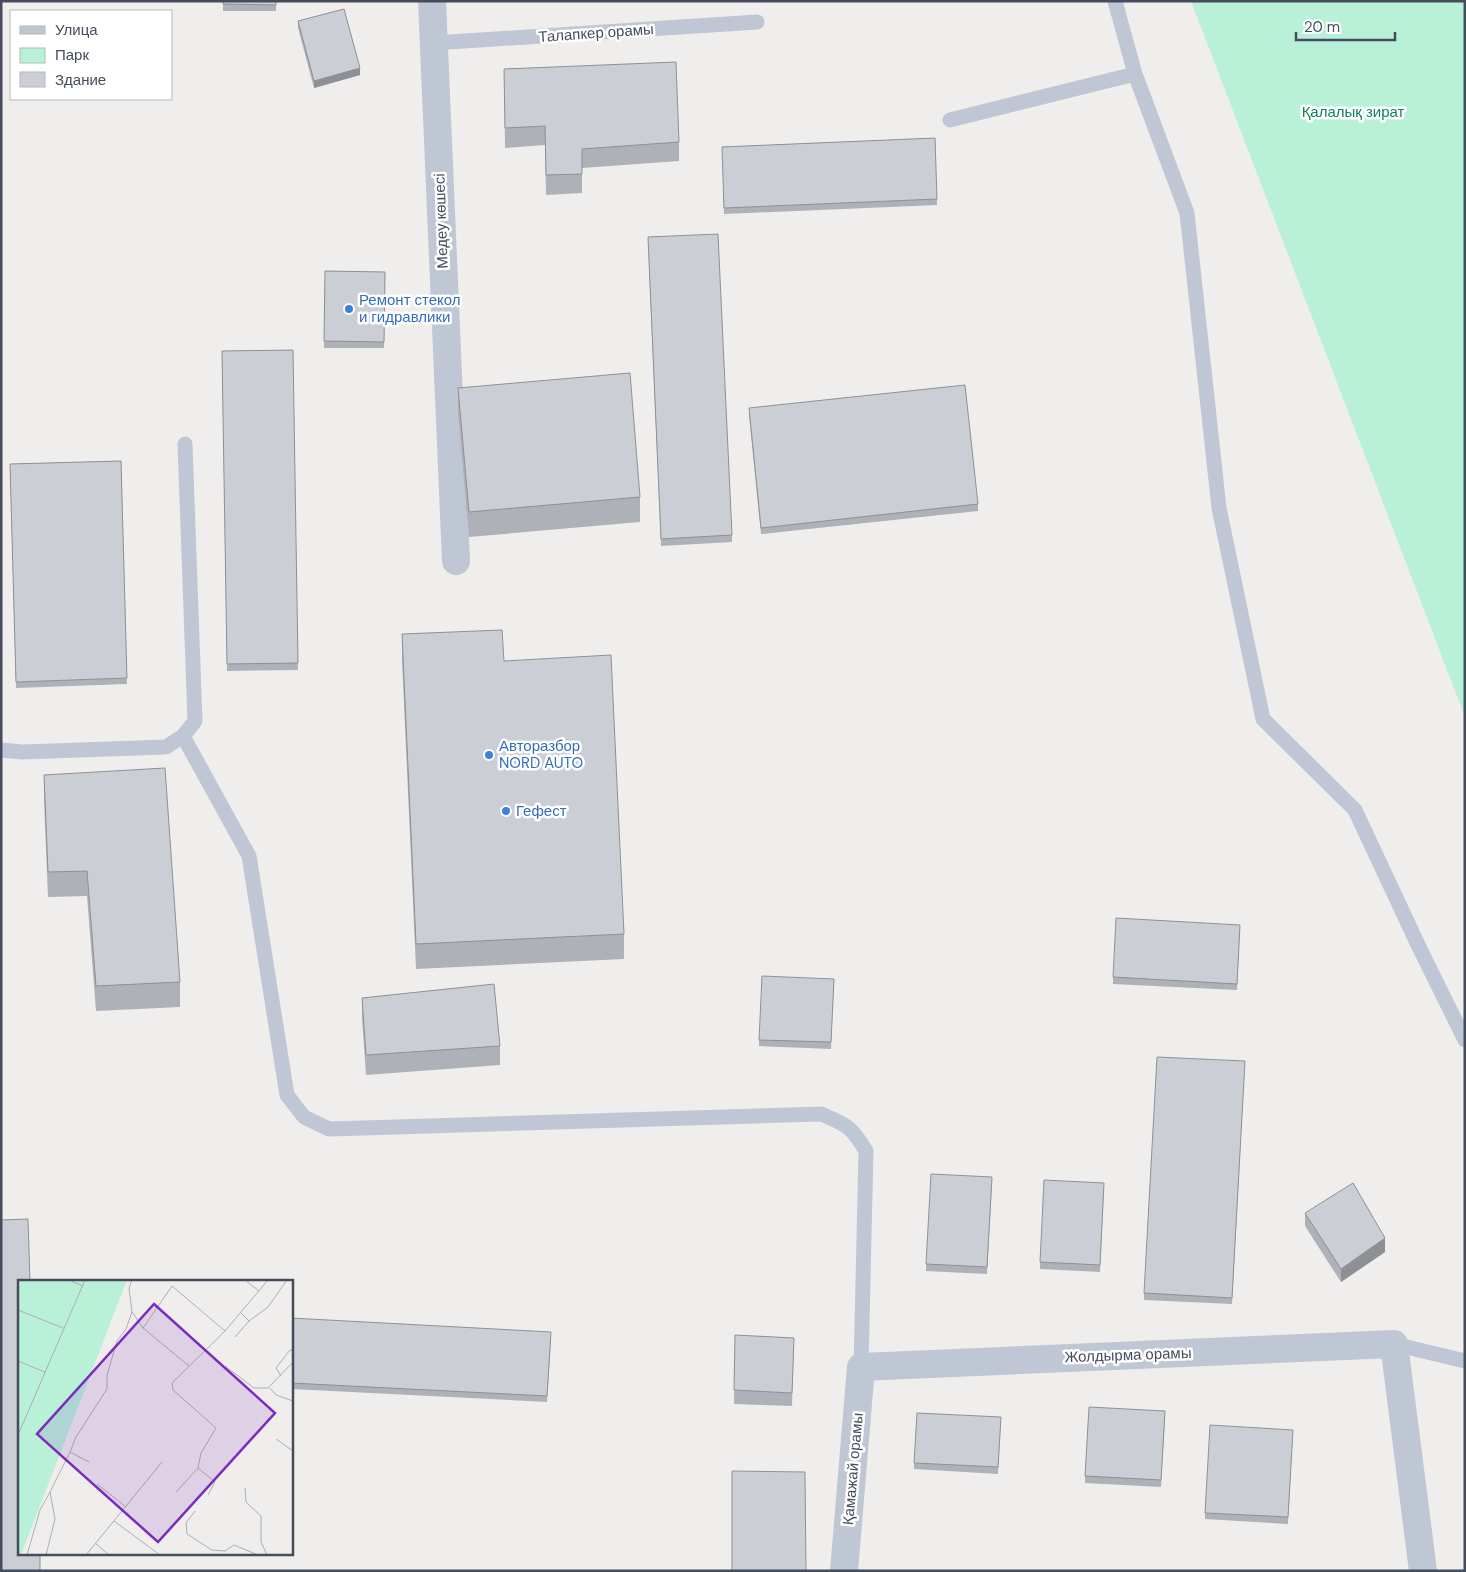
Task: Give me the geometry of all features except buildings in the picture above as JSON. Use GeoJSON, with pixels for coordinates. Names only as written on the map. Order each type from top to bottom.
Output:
{"type":"FeatureCollection","features":[{"type":"Feature","properties":{"kind":"street","name":"Медеу көшесі"},"geometry":{"type":"LineString","coordinates":[[432,1],[456,561]]}},
{"type":"Feature","properties":{"kind":"street","name":"Жолдырма орамы"},"geometry":{"type":"LineString","coordinates":[[861,1367],[1394,1344]]}},
{"type":"Feature","properties":{"kind":"street"},"geometry":{"type":"LineString","coordinates":[[1394,1344],[1423,1571]]}},
{"type":"Feature","properties":{"kind":"street","name":"Қамажай орамы"},"geometry":{"type":"LineString","coordinates":[[844,1571],[861,1367]]}},
{"type":"Feature","properties":{"kind":"lane"},"geometry":{"type":"LineString","coordinates":[[1115,1],[1135,74],[1187,213],[1219,508],[1263,719],[1355,810],[1465,1040]]}},
{"type":"Feature","properties":{"kind":"lane","name":"Талапкер орамы"},"geometry":{"type":"LineString","coordinates":[[434,43],[758,22]]}},
{"type":"Feature","properties":{"kind":"lane"},"geometry":{"type":"LineString","coordinates":[[950,120],[1135,74]]}},
{"type":"Feature","properties":{"kind":"lane"},"geometry":{"type":"LineString","coordinates":[[1,750],[22,752],[166,746],[183,736],[195,721],[185,444]]}},
{"type":"Feature","properties":{"kind":"lane"},"geometry":{"type":"LineString","coordinates":[[183,736],[249,856],[287,1095],[304,1117],[329,1129],[821,1114],[844,1124],[854,1132],[866,1150],[861,1367]]}},
{"type":"Feature","properties":{"kind":"lane"},"geometry":{"type":"LineString","coordinates":[[1394,1344],[1465,1361]]}},
{"type":"Feature","properties":{"kind":"green space","name":"Қалалық зират"},"geometry":{"type":"Polygon","coordinates":[[[1191,1],[1465,1],[1465,717],[1191,1]]]}},
{"type":"Feature","properties":{"kind":"place","name":"Ремонт стекол и гидравлики"},"geometry":{"type":"Point","coordinates":[349,309]}},
{"type":"Feature","properties":{"kind":"place","name":"Авторазбор NORD AUTO"},"geometry":{"type":"Point","coordinates":[489,755]}},
{"type":"Feature","properties":{"kind":"place","name":"Гефест"},"geometry":{"type":"Point","coordinates":[506,811]}}]}
